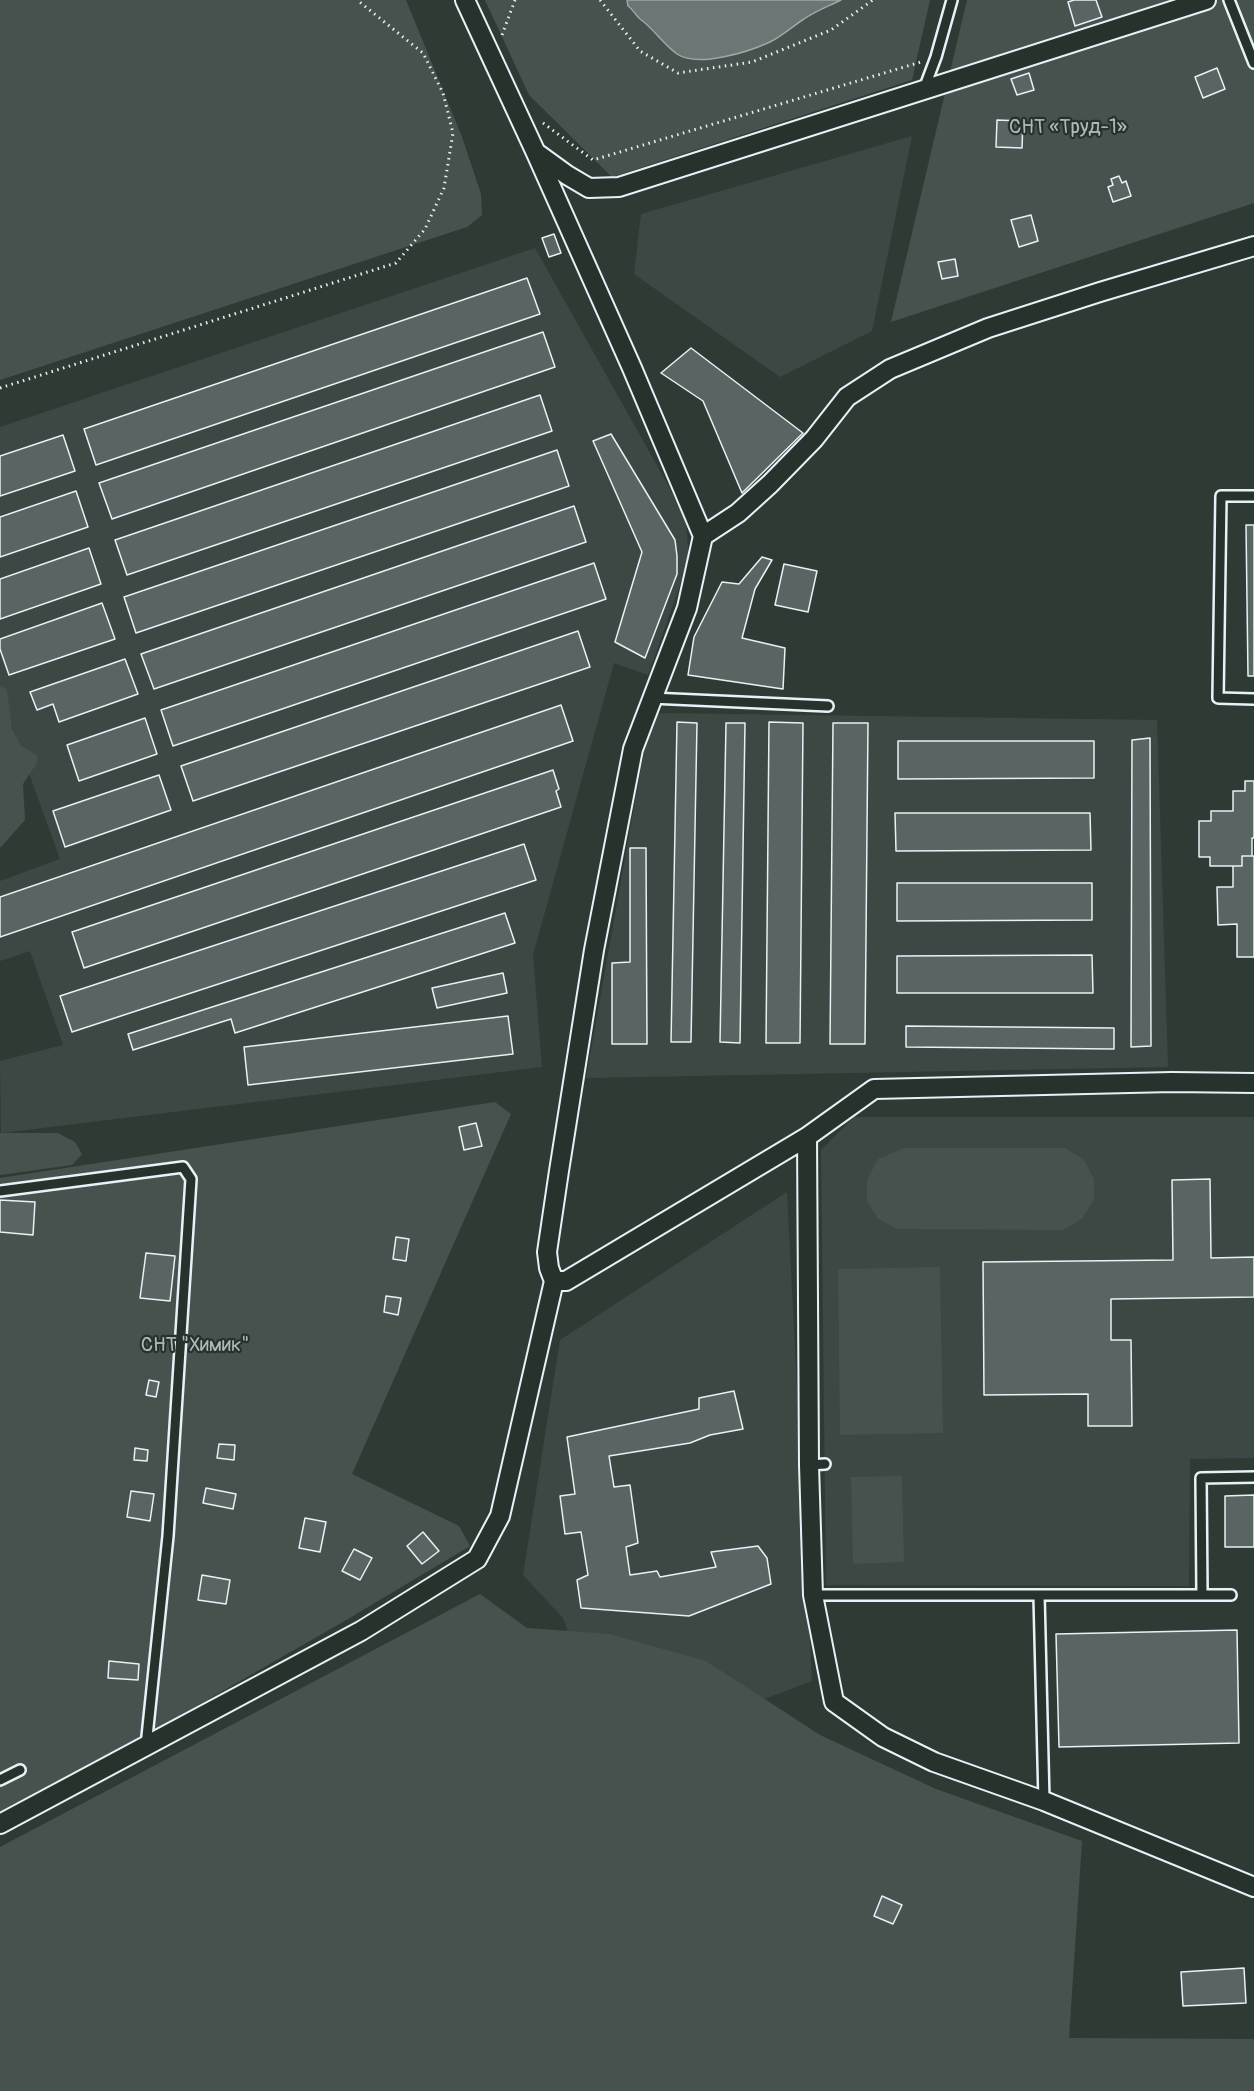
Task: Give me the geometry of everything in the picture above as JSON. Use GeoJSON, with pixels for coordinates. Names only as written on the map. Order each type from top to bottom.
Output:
{"type":"FeatureCollection","features":[{"type":"Feature","properties":{"kind":"street"},"geometry":{"type":"LineString","coordinates":[[0,1824],[361,1632],[477,1559],[500,1516],[555,1281],[549,1268],[547,1252],[594,950],[633,748],[687,608],[703,536],[632,368],[465,0]]}},
{"type":"Feature","properties":{"kind":"street"},"geometry":{"type":"LineString","coordinates":[[536,153],[589,188],[619,187],[1206,0]]}},
{"type":"Feature","properties":{"kind":"street"},"geometry":{"type":"LineString","coordinates":[[703,536],[738,513],[770,484],[814,439],[847,397],[890,369],[987,328],[1100,291],[1254,246]]}},
{"type":"Feature","properties":{"kind":"street"},"geometry":{"type":"LineString","coordinates":[[555,1281],[566,1281],[807,1137],[874,1089],[1172,1082],[1254,1083]]}},
{"type":"Feature","properties":{"kind":"street"},"geometry":{"type":"LineString","coordinates":[[807,1137],[817,1464],[813,1595],[834,1702],[883,1737],[934,1762],[1044,1801],[1254,1887]]}},
{"type":"Feature","properties":{"kind":"lane"},"geometry":{"type":"LineString","coordinates":[[924,89],[936,57],[952,0]]}},
{"type":"Feature","properties":{"kind":"lane"},"geometry":{"type":"LineString","coordinates":[[1229,0],[1254,63]]}},
{"type":"Feature","properties":{"kind":"lane"},"geometry":{"type":"LineString","coordinates":[[1254,496],[1221,496],[1218,698],[1254,699]]}},
{"type":"Feature","properties":{"kind":"lane"},"geometry":{"type":"LineString","coordinates":[[651,699],[828,706]]}},
{"type":"Feature","properties":{"kind":"lane"},"geometry":{"type":"LineString","coordinates":[[0,1191],[183,1167],[191,1179],[168,1536],[146,1746]]}},
{"type":"Feature","properties":{"kind":"lane"},"geometry":{"type":"LineString","coordinates":[[1202,1595],[1200,1478],[1254,1478]]}},
{"type":"Feature","properties":{"kind":"lane"},"geometry":{"type":"LineString","coordinates":[[813,1595],[975,1590],[1039,1595],[1231,1595]]}},
{"type":"Feature","properties":{"kind":"lane"},"geometry":{"type":"LineString","coordinates":[[1039,1595],[1044,1801]]}},
{"type":"Feature","properties":{"kind":"lane"},"geometry":{"type":"LineString","coordinates":[[0,1780],[20,1770]]}},
{"type":"Feature","properties":{"kind":"path"},"geometry":{"type":"LineString","coordinates":[[0,387],[396,263],[426,229],[444,188],[453,134],[443,93],[423,53],[357,0]]}},
{"type":"Feature","properties":{"kind":"path"},"geometry":{"type":"LineString","coordinates":[[493,60],[515,0]]}},
{"type":"Feature","properties":{"kind":"path"},"geometry":{"type":"LineString","coordinates":[[600,0],[640,51],[678,73],[752,63],[831,30],[873,0]]}},
{"type":"Feature","properties":{"kind":"path"},"geometry":{"type":"LineString","coordinates":[[539,120],[593,160],[936,57]]}},
{"type":"Feature","properties":{"kind":"shaded area"},"geometry":{"type":"Polygon","coordinates":[[[627,0],[841,0],[813,14],[761,46],[723,57],[697,59],[686,58],[672,50],[628,6],[627,0]]]}},
{"type":"Feature","properties":{"kind":"shaded area"},"geometry":{"type":"Polygon","coordinates":[[[912,136],[872,331],[780,377],[634,274],[641,214],[912,136]]]}},
{"type":"Feature","properties":{"kind":"shaded area"},"geometry":{"type":"Polygon","coordinates":[[[535,248],[669,487],[686,523],[689,560],[648,675],[614,663],[533,955],[542,1067],[1,1133],[0,1061],[63,1045],[30,951],[0,961],[0,881],[60,859],[0,693],[0,427],[535,248]]]}},
{"type":"Feature","properties":{"kind":"shaded area"},"geometry":{"type":"Polygon","coordinates":[[[658,713],[1157,720],[1168,1067],[586,1078],[644,751],[658,713]]]}},
{"type":"Feature","properties":{"kind":"shaded area"},"geometry":{"type":"Polygon","coordinates":[[[854,1117],[1254,1117],[1254,1458],[1190,1459],[1189,1586],[826,1585],[821,1150],[854,1117]]]}},
{"type":"Feature","properties":{"kind":"shaded area"},"geometry":{"type":"Polygon","coordinates":[[[787,1192],[812,1681],[613,1756],[563,1618],[523,1575],[560,1340],[787,1192]]]}},
{"type":"Feature","properties":{"kind":"green space"},"geometry":{"type":"Polygon","coordinates":[[[0,0],[406,0],[462,137],[481,194],[482,215],[467,227],[0,380],[0,0]]]}},
{"type":"Feature","properties":{"kind":"green space"},"geometry":{"type":"Polygon","coordinates":[[[485,0],[930,0],[912,80],[612,177],[529,95],[485,0]]]}},
{"type":"Feature","properties":{"kind":"green space","name":"СНТ «Труд-1»"},"geometry":{"type":"Polygon","coordinates":[[[967,0],[1254,0],[1254,203],[891,322],[967,0]]]}},
{"type":"Feature","properties":{"kind":"green space"},"geometry":{"type":"Polygon","coordinates":[[[0,686],[7,689],[12,728],[21,746],[37,755],[37,763],[23,784],[25,820],[0,848],[0,686]]]}},
{"type":"Feature","properties":{"kind":"green space","name":"СНТ \"Химик\""},"geometry":{"type":"Polygon","coordinates":[[[495,1102],[511,1114],[352,1474],[459,1526],[470,1546],[127,1746],[0,1811],[0,1178],[495,1102]]]}},
{"type":"Feature","properties":{"kind":"green space"},"geometry":{"type":"Polygon","coordinates":[[[0,1133],[58,1133],[75,1142],[82,1154],[72,1165],[0,1175],[0,1133]]]}},
{"type":"Feature","properties":{"kind":"green space"},"geometry":{"type":"Polygon","coordinates":[[[904,1148],[1065,1148],[1084,1160],[1094,1179],[1094,1200],[1082,1219],[1063,1230],[898,1229],[878,1219],[867,1202],[867,1180],[878,1159],[904,1148]]]}},
{"type":"Feature","properties":{"kind":"green space"},"geometry":{"type":"Polygon","coordinates":[[[940,1267],[943,1433],[840,1435],[838,1269],[940,1267]]]}},
{"type":"Feature","properties":{"kind":"green space"},"geometry":{"type":"Polygon","coordinates":[[[902,1476],[904,1562],[853,1564],[851,1477],[902,1476]]]}},
{"type":"Feature","properties":{"kind":"green space"},"geometry":{"type":"Polygon","coordinates":[[[480,1594],[527,1628],[610,1634],[706,1661],[820,1735],[936,1789],[1082,1841],[1069,2038],[1254,2039],[1254,2091],[0,2091],[0,1847],[480,1594]]]}},
{"type":"Feature","properties":{"kind":"building"},"geometry":{"type":"Polygon","coordinates":[[[1096,0],[1102,17],[1075,26],[1068,2],[1096,0]]]}},
{"type":"Feature","properties":{"kind":"building"},"geometry":{"type":"Polygon","coordinates":[[[1217,68],[1225,89],[1203,98],[1195,77],[1217,68]]]}},
{"type":"Feature","properties":{"kind":"building"},"geometry":{"type":"Polygon","coordinates":[[[1029,73],[1034,90],[1017,95],[1011,79],[1029,73]]]}},
{"type":"Feature","properties":{"kind":"building"},"geometry":{"type":"Polygon","coordinates":[[[997,120],[1023,121],[1022,148],[996,147],[997,120]]]}},
{"type":"Feature","properties":{"kind":"building"},"geometry":{"type":"Polygon","coordinates":[[[1119,176],[1122,183],[1126,181],[1131,196],[1113,202],[1108,187],[1113,185],[1111,179],[1119,176]]]}},
{"type":"Feature","properties":{"kind":"building"},"geometry":{"type":"Polygon","coordinates":[[[1031,215],[1038,241],[1019,247],[1011,220],[1031,215]]]}},
{"type":"Feature","properties":{"kind":"building"},"geometry":{"type":"Polygon","coordinates":[[[554,234],[561,253],[549,257],[542,238],[554,234]]]}},
{"type":"Feature","properties":{"kind":"building"},"geometry":{"type":"Polygon","coordinates":[[[955,259],[958,276],[942,279],[938,262],[955,259]]]}},
{"type":"Feature","properties":{"kind":"building"},"geometry":{"type":"Polygon","coordinates":[[[527,278],[540,314],[96,465],[84,429],[527,278]]]}},
{"type":"Feature","properties":{"kind":"building"},"geometry":{"type":"Polygon","coordinates":[[[543,332],[555,367],[112,519],[99,483],[543,332]]]}},
{"type":"Feature","properties":{"kind":"building"},"geometry":{"type":"Polygon","coordinates":[[[691,348],[803,433],[742,493],[703,401],[661,373],[691,348]]]}},
{"type":"Feature","properties":{"kind":"building"},"geometry":{"type":"Polygon","coordinates":[[[540,395],[552,431],[127,575],[115,540],[540,395]]]}},
{"type":"Feature","properties":{"kind":"building"},"geometry":{"type":"Polygon","coordinates":[[[611,434],[675,540],[677,574],[645,658],[615,642],[642,552],[593,441],[611,434]]]}},
{"type":"Feature","properties":{"kind":"building"},"geometry":{"type":"Polygon","coordinates":[[[63,435],[75,471],[0,496],[0,456],[63,435]]]}},
{"type":"Feature","properties":{"kind":"building"},"geometry":{"type":"Polygon","coordinates":[[[557,450],[569,486],[136,633],[124,597],[557,450]]]}},
{"type":"Feature","properties":{"kind":"building"},"geometry":{"type":"Polygon","coordinates":[[[76,491],[88,527],[0,557],[0,517],[76,491]]]}},
{"type":"Feature","properties":{"kind":"building"},"geometry":{"type":"Polygon","coordinates":[[[574,506],[586,542],[154,689],[141,654],[574,506]]]}},
{"type":"Feature","properties":{"kind":"building"},"geometry":{"type":"Polygon","coordinates":[[[1246,525],[1254,525],[1254,676],[1248,676],[1246,525]]]}},
{"type":"Feature","properties":{"kind":"building"},"geometry":{"type":"Polygon","coordinates":[[[89,548],[101,584],[0,619],[0,579],[89,548]]]}},
{"type":"Feature","properties":{"kind":"building"},"geometry":{"type":"Polygon","coordinates":[[[762,557],[772,560],[755,589],[742,638],[785,648],[783,689],[688,675],[694,637],[722,582],[739,584],[762,557]]]}},
{"type":"Feature","properties":{"kind":"building"},"geometry":{"type":"Polygon","coordinates":[[[594,563],[606,599],[173,746],[161,710],[594,563]]]}},
{"type":"Feature","properties":{"kind":"building"},"geometry":{"type":"Polygon","coordinates":[[[784,564],[817,571],[808,612],[775,605],[784,564]]]}},
{"type":"Feature","properties":{"kind":"building"},"geometry":{"type":"Polygon","coordinates":[[[102,603],[115,639],[9,675],[0,649],[0,639],[102,603]]]}},
{"type":"Feature","properties":{"kind":"building"},"geometry":{"type":"Polygon","coordinates":[[[578,631],[590,667],[193,801],[181,766],[578,631]]]}},
{"type":"Feature","properties":{"kind":"building"},"geometry":{"type":"Polygon","coordinates":[[[125,659],[138,694],[59,722],[53,704],[37,710],[30,692],[125,659]]]}},
{"type":"Feature","properties":{"kind":"building"},"geometry":{"type":"Polygon","coordinates":[[[561,705],[573,741],[0,937],[0,897],[561,705]]]}},
{"type":"Feature","properties":{"kind":"building"},"geometry":{"type":"Polygon","coordinates":[[[145,718],[157,754],[79,781],[67,745],[145,718]]]}},
{"type":"Feature","properties":{"kind":"building"},"geometry":{"type":"Polygon","coordinates":[[[677,722],[697,723],[691,1042],[671,1042],[677,722]]]}},
{"type":"Feature","properties":{"kind":"building"},"geometry":{"type":"Polygon","coordinates":[[[769,722],[803,723],[800,1043],[766,1043],[769,722]]]}},
{"type":"Feature","properties":{"kind":"building"},"geometry":{"type":"Polygon","coordinates":[[[726,723],[745,723],[740,1043],[720,1042],[726,723]]]}},
{"type":"Feature","properties":{"kind":"building"},"geometry":{"type":"Polygon","coordinates":[[[833,723],[868,723],[865,1044],[830,1044],[833,723]]]}},
{"type":"Feature","properties":{"kind":"building"},"geometry":{"type":"Polygon","coordinates":[[[1150,738],[1151,1046],[1131,1047],[1132,740],[1150,738]]]}},
{"type":"Feature","properties":{"kind":"building"},"geometry":{"type":"Polygon","coordinates":[[[898,741],[1094,741],[1094,778],[898,779],[898,741]]]}},
{"type":"Feature","properties":{"kind":"building"},"geometry":{"type":"Polygon","coordinates":[[[553,770],[559,789],[556,791],[561,807],[84,968],[72,932],[553,770]]]}},
{"type":"Feature","properties":{"kind":"building"},"geometry":{"type":"Polygon","coordinates":[[[159,775],[171,810],[65,847],[53,811],[159,775]]]}},
{"type":"Feature","properties":{"kind":"building"},"geometry":{"type":"Polygon","coordinates":[[[1245,781],[1254,781],[1252,856],[1242,856],[1242,866],[1210,866],[1210,857],[1199,857],[1199,821],[1211,821],[1211,811],[1233,811],[1233,791],[1245,791],[1245,781]]]}},
{"type":"Feature","properties":{"kind":"building"},"geometry":{"type":"Polygon","coordinates":[[[895,813],[1090,813],[1091,850],[896,851],[895,813]]]}},
{"type":"Feature","properties":{"kind":"building"},"geometry":{"type":"Polygon","coordinates":[[[524,844],[536,880],[72,1032],[60,996],[524,844]]]}},
{"type":"Feature","properties":{"kind":"building"},"geometry":{"type":"Polygon","coordinates":[[[630,848],[646,848],[647,1044],[612,1044],[612,963],[630,962],[630,848]]]}},
{"type":"Feature","properties":{"kind":"building"},"geometry":{"type":"Polygon","coordinates":[[[1242,856],[1254,856],[1254,957],[1237,957],[1237,924],[1218,925],[1217,887],[1233,887],[1233,866],[1242,866],[1242,856]]]}},
{"type":"Feature","properties":{"kind":"building"},"geometry":{"type":"Polygon","coordinates":[[[897,883],[1092,883],[1092,920],[897,921],[897,883]]]}},
{"type":"Feature","properties":{"kind":"building"},"geometry":{"type":"Polygon","coordinates":[[[505,913],[515,943],[235,1033],[231,1019],[133,1050],[128,1034],[505,913]]]}},
{"type":"Feature","properties":{"kind":"building"},"geometry":{"type":"Polygon","coordinates":[[[1092,955],[1093,993],[897,993],[897,956],[1092,955]]]}},
{"type":"Feature","properties":{"kind":"building"},"geometry":{"type":"Polygon","coordinates":[[[503,973],[507,993],[437,1008],[432,988],[503,973]]]}},
{"type":"Feature","properties":{"kind":"building"},"geometry":{"type":"Polygon","coordinates":[[[508,1016],[513,1054],[248,1085],[244,1047],[508,1016]]]}},
{"type":"Feature","properties":{"kind":"building"},"geometry":{"type":"Polygon","coordinates":[[[906,1026],[1114,1028],[1114,1049],[906,1047],[906,1026]]]}},
{"type":"Feature","properties":{"kind":"building"},"geometry":{"type":"Polygon","coordinates":[[[476,1123],[482,1146],[464,1150],[459,1127],[476,1123]]]}},
{"type":"Feature","properties":{"kind":"building"},"geometry":{"type":"Polygon","coordinates":[[[1210,1179],[1211,1258],[1254,1257],[1254,1297],[1111,1299],[1111,1340],[1131,1340],[1132,1426],[1088,1426],[1088,1394],[984,1395],[983,1262],[1173,1260],[1172,1180],[1210,1179]]]}},
{"type":"Feature","properties":{"kind":"building"},"geometry":{"type":"Polygon","coordinates":[[[0,1200],[35,1202],[33,1235],[0,1232],[0,1200]]]}},
{"type":"Feature","properties":{"kind":"building"},"geometry":{"type":"Polygon","coordinates":[[[396,1237],[409,1239],[406,1261],[393,1259],[396,1237]]]}},
{"type":"Feature","properties":{"kind":"building"},"geometry":{"type":"Polygon","coordinates":[[[146,1253],[175,1256],[170,1301],[140,1298],[146,1253]]]}},
{"type":"Feature","properties":{"kind":"building"},"geometry":{"type":"Polygon","coordinates":[[[386,1296],[401,1298],[398,1315],[384,1312],[386,1296]]]}},
{"type":"Feature","properties":{"kind":"building"},"geometry":{"type":"Polygon","coordinates":[[[149,1380],[159,1382],[156,1397],[146,1395],[149,1380]]]}},
{"type":"Feature","properties":{"kind":"building"},"geometry":{"type":"Polygon","coordinates":[[[734,1391],[743,1429],[710,1435],[690,1443],[609,1456],[614,1487],[630,1485],[638,1543],[626,1547],[630,1575],[657,1571],[660,1577],[716,1567],[711,1552],[758,1546],[767,1558],[771,1584],[689,1616],[581,1608],[577,1580],[588,1575],[581,1532],[565,1534],[560,1496],[575,1494],[567,1437],[699,1409],[699,1398],[734,1391]]]}},
{"type":"Feature","properties":{"kind":"building"},"geometry":{"type":"Polygon","coordinates":[[[219,1444],[235,1445],[234,1460],[217,1458],[219,1444]]]}},
{"type":"Feature","properties":{"kind":"building"},"geometry":{"type":"Polygon","coordinates":[[[135,1448],[148,1450],[147,1461],[134,1460],[135,1448]]]}},
{"type":"Feature","properties":{"kind":"building"},"geometry":{"type":"Polygon","coordinates":[[[206,1488],[236,1494],[233,1509],[203,1503],[206,1488]]]}},
{"type":"Feature","properties":{"kind":"building"},"geometry":{"type":"Polygon","coordinates":[[[131,1491],[154,1494],[150,1521],[127,1517],[131,1491]]]}},
{"type":"Feature","properties":{"kind":"building"},"geometry":{"type":"Polygon","coordinates":[[[1254,1495],[1254,1547],[1225,1547],[1225,1496],[1254,1495]]]}},
{"type":"Feature","properties":{"kind":"building"},"geometry":{"type":"Polygon","coordinates":[[[305,1518],[326,1522],[320,1552],[299,1548],[305,1518]]]}},
{"type":"Feature","properties":{"kind":"building"},"geometry":{"type":"Polygon","coordinates":[[[423,1532],[439,1551],[422,1564],[407,1546],[423,1532]]]}},
{"type":"Feature","properties":{"kind":"building"},"geometry":{"type":"Polygon","coordinates":[[[354,1549],[372,1558],[360,1580],[342,1571],[354,1549]]]}},
{"type":"Feature","properties":{"kind":"building"},"geometry":{"type":"Polygon","coordinates":[[[202,1575],[230,1580],[226,1604],[198,1600],[202,1575]]]}},
{"type":"Feature","properties":{"kind":"building"},"geometry":{"type":"Polygon","coordinates":[[[1237,1630],[1239,1743],[1059,1747],[1056,1634],[1237,1630]]]}},
{"type":"Feature","properties":{"kind":"building"},"geometry":{"type":"Polygon","coordinates":[[[109,1661],[139,1664],[138,1680],[108,1678],[109,1661]]]}},
{"type":"Feature","properties":{"kind":"building"},"geometry":{"type":"Polygon","coordinates":[[[882,1896],[902,1905],[893,1924],[874,1916],[882,1896]]]}},
{"type":"Feature","properties":{"kind":"building"},"geometry":{"type":"Polygon","coordinates":[[[1244,1968],[1246,2003],[1183,2006],[1181,1972],[1244,1968]]]}}]}
